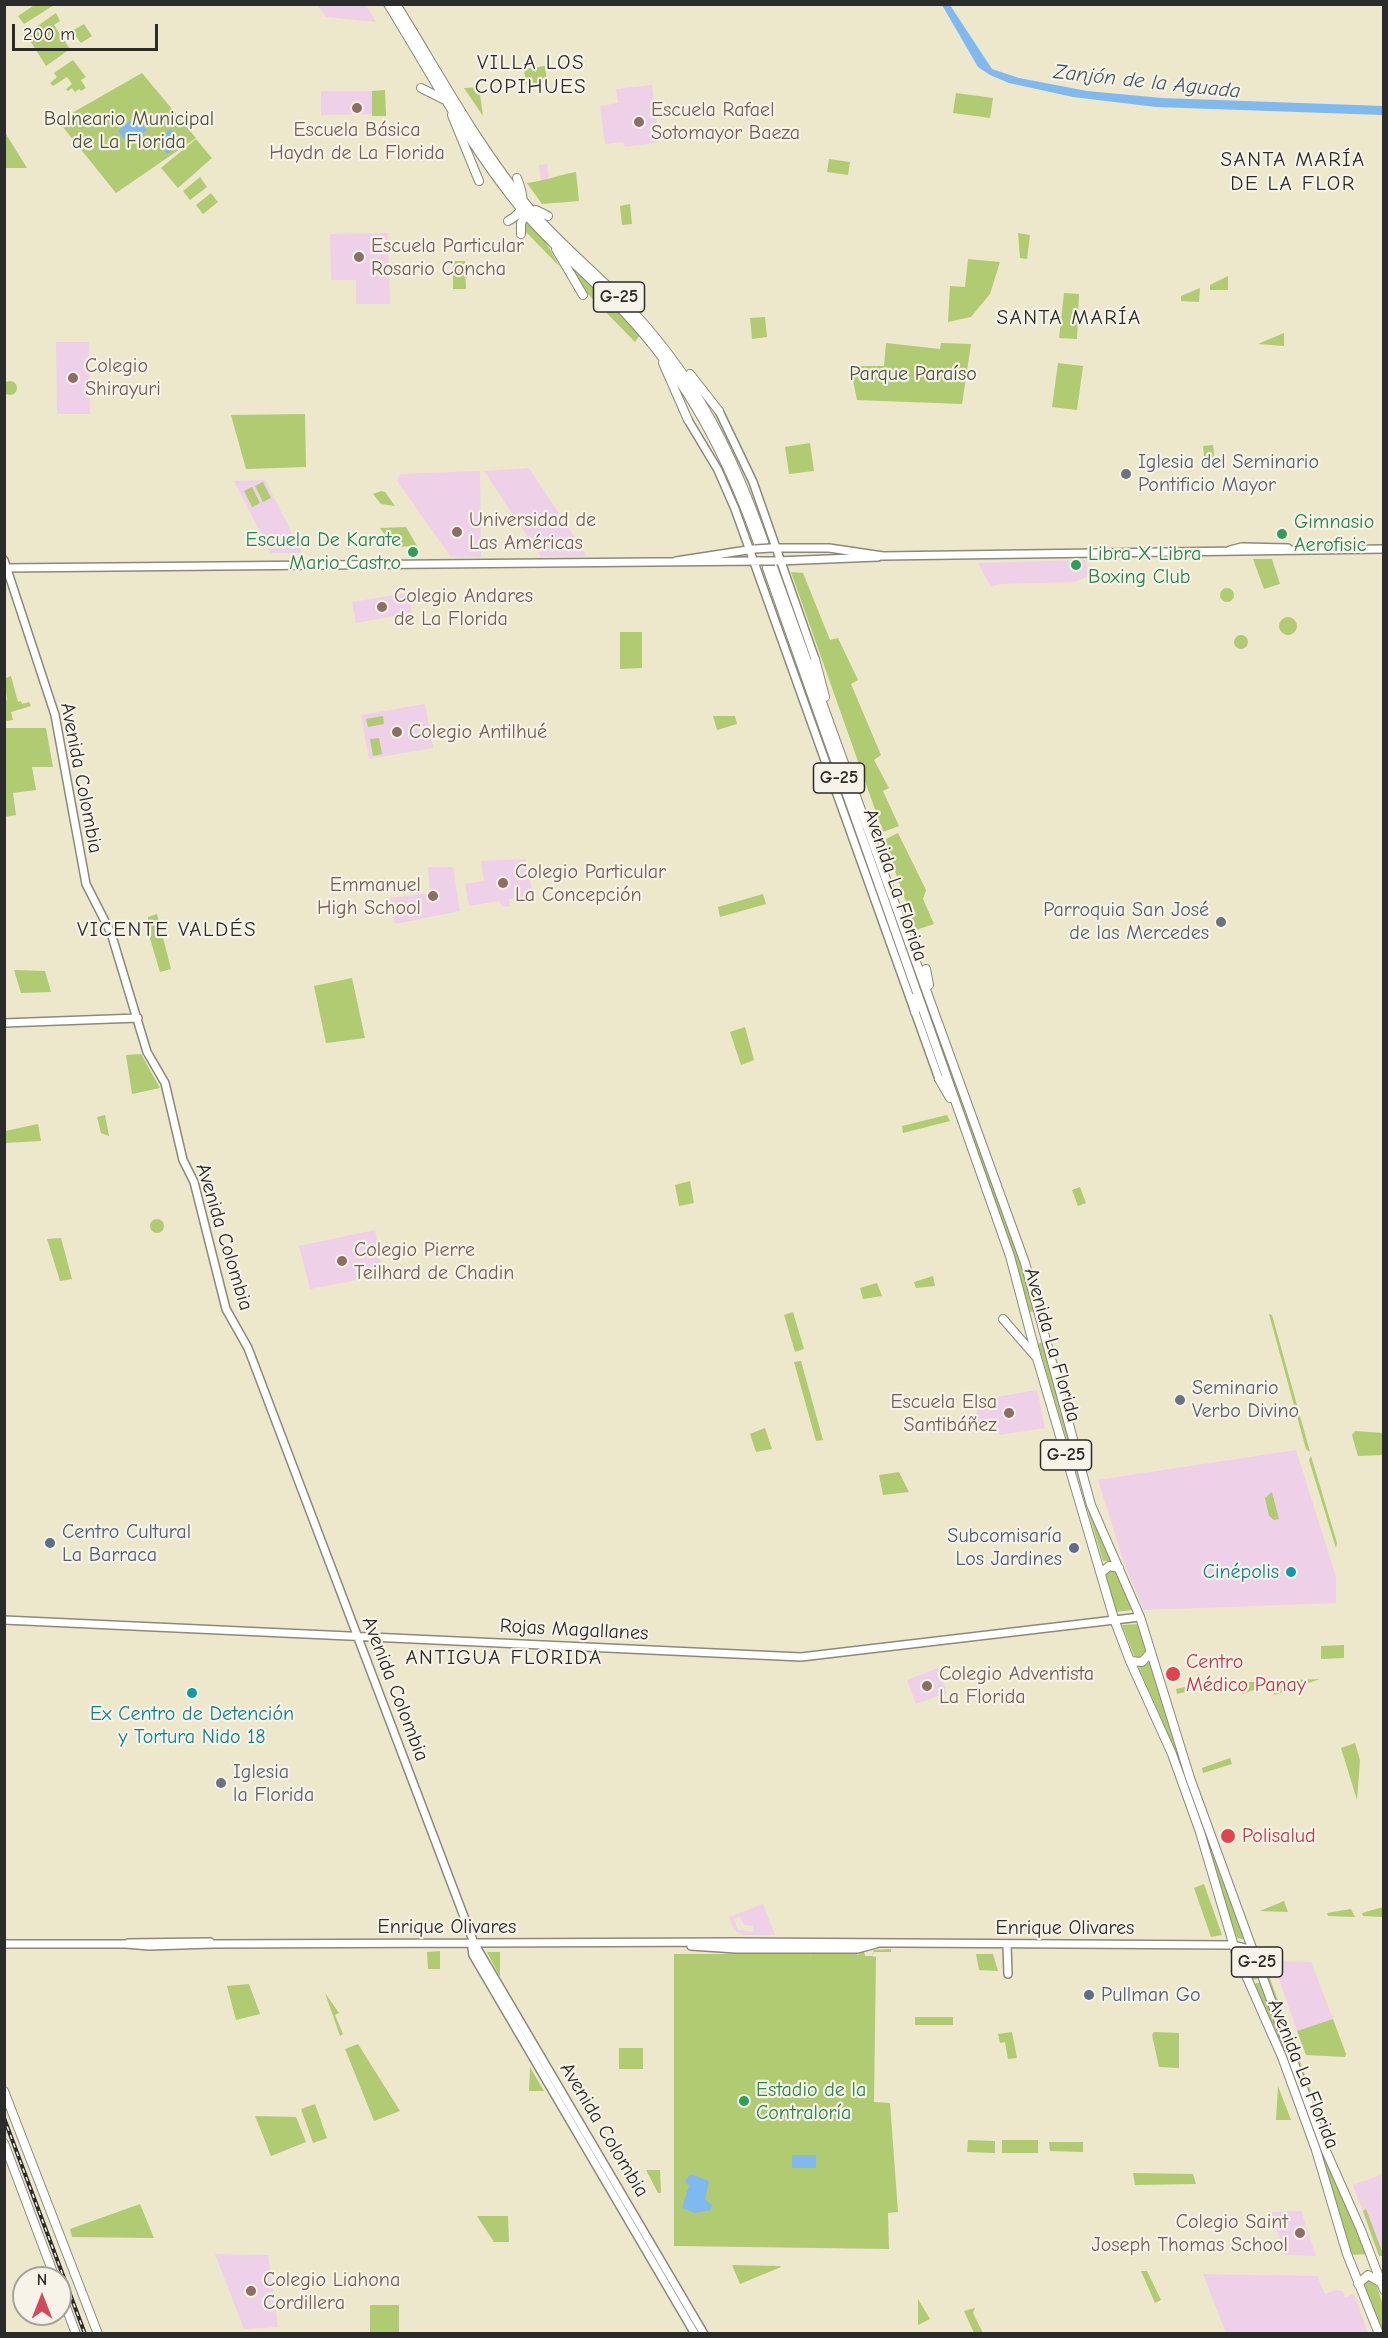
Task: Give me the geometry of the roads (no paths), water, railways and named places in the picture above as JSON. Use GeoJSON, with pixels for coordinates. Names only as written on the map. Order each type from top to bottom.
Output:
{"type":"FeatureCollection","features":[{"type":"Feature","properties":{"kind":"main road","name":"Avenida La Florida"},"geometry":{"type":"LineString","coordinates":[[388,4],[486,162],[552,243],[623,311],[658,350],[687,390],[719,446],[757,546]]}},
{"type":"Feature","properties":{"kind":"main road","name":"Avenida La Florida"},"geometry":{"type":"LineString","coordinates":[[396,4],[526,209],[624,302],[671,356],[700,398],[724,440],[757,546],[757,561],[939,1078]]}},
{"type":"Feature","properties":{"kind":"main road"},"geometry":{"type":"LineString","coordinates":[[421,88],[447,101],[479,181]]}},
{"type":"Feature","properties":{"kind":"main road"},"geometry":{"type":"LineString","coordinates":[[517,178],[526,209],[521,222],[521,234]]}},
{"type":"Feature","properties":{"kind":"main road"},"geometry":{"type":"LineString","coordinates":[[526,209],[548,216]]}},
{"type":"Feature","properties":{"kind":"main road"},"geometry":{"type":"LineString","coordinates":[[508,221],[526,209]]}},
{"type":"Feature","properties":{"kind":"main road"},"geometry":{"type":"LineString","coordinates":[[552,243],[583,295]]}},
{"type":"Feature","properties":{"kind":"main road"},"geometry":{"type":"LineString","coordinates":[[658,350],[688,420]]}},
{"type":"Feature","properties":{"kind":"main road"},"geometry":{"type":"LineString","coordinates":[[671,356],[719,411]]}},
{"type":"Feature","properties":{"kind":"main road","name":"Avenida La Florida"},"geometry":{"type":"LineString","coordinates":[[719,411],[749,471],[774,548],[774,564],[897,940],[1012,1265],[1114,1619],[1180,1776],[1200,1832],[1233,1945],[1249,1986],[1278,2046],[1316,2150],[1358,2284],[1379,2334]]}},
{"type":"Feature","properties":{"kind":"main road","name":"Avenida La Florida"},"geometry":{"type":"LineString","coordinates":[[688,420],[757,546]]}},
{"type":"Feature","properties":{"kind":"main road"},"geometry":{"type":"LineString","coordinates":[[664,563],[757,546],[829,548],[883,556],[1228,550],[1256,553],[1383,549]]}},
{"type":"Feature","properties":{"kind":"main road"},"geometry":{"type":"LineString","coordinates":[[6,568],[757,561],[774,564],[867,559],[883,556]]}},
{"type":"Feature","properties":{"kind":"main road","name":"Avenida Colombia"},"geometry":{"type":"LineString","coordinates":[[4,560],[55,715],[83,876],[111,933],[147,1052],[165,1083],[183,1160],[194,1182],[226,1309],[248,1348],[474,1943],[704,2334]]}},
{"type":"Feature","properties":{"kind":"main road","name":"Avenida La Florida"},"geometry":{"type":"LineString","coordinates":[[774,564],[815,659]]}},
{"type":"Feature","properties":{"kind":"main road","name":"Avenida La Florida"},"geometry":{"type":"LineString","coordinates":[[774,564],[1025,1263],[1044,1325],[1085,1487],[1140,1617],[1186,1768],[1326,2151],[1361,2230],[1383,2289]]}},
{"type":"Feature","properties":{"kind":"main road"},"geometry":{"type":"LineString","coordinates":[[815,659],[833,730]]}},
{"type":"Feature","properties":{"kind":"main road"},"geometry":{"type":"LineString","coordinates":[[897,940],[901,935],[907,937]]}},
{"type":"Feature","properties":{"kind":"main road"},"geometry":{"type":"LineString","coordinates":[[926,969],[932,1005]]}},
{"type":"Feature","properties":{"kind":"main road"},"geometry":{"type":"LineString","coordinates":[[909,976],[915,1012]]}},
{"type":"Feature","properties":{"kind":"main road"},"geometry":{"type":"LineString","coordinates":[[4,1023],[138,1018]]}},
{"type":"Feature","properties":{"kind":"main road"},"geometry":{"type":"LineString","coordinates":[[939,1078],[961,1118]]}},
{"type":"Feature","properties":{"kind":"main road"},"geometry":{"type":"LineString","coordinates":[[984,1181],[990,1183],[994,1177]]}},
{"type":"Feature","properties":{"kind":"main road"},"geometry":{"type":"LineString","coordinates":[[1003,1319],[1037,1358]]}},
{"type":"Feature","properties":{"kind":"main road"},"geometry":{"type":"LineString","coordinates":[[1029,1328],[1036,1324],[1044,1325]]}},
{"type":"Feature","properties":{"kind":"main road"},"geometry":{"type":"LineString","coordinates":[[1101,1573],[1109,1566],[1119,1568]]}},
{"type":"Feature","properties":{"kind":"main road","name":"Rojas Magallanes"},"geometry":{"type":"LineString","coordinates":[[4,1620],[801,1657],[1140,1617]]}},
{"type":"Feature","properties":{"kind":"main road"},"geometry":{"type":"LineString","coordinates":[[1130,1661],[1142,1662],[1151,1652]]}},
{"type":"Feature","properties":{"kind":"main road","name":"Enrique Olivares"},"geometry":{"type":"LineString","coordinates":[[4,1944],[126,1944],[140,1941],[197,1941],[213,1944],[857,1942],[876,1944],[1233,1945],[1253,1950]]}},
{"type":"Feature","properties":{"kind":"main road","name":"Avenida Colombia"},"geometry":{"type":"LineString","coordinates":[[474,1943],[473,1955],[695,2334]]}},
{"type":"Feature","properties":{"kind":"main road"},"geometry":{"type":"LineString","coordinates":[[1007,1945],[1008,1974]]}},
{"type":"Feature","properties":{"kind":"main road"},"geometry":{"type":"LineString","coordinates":[[1249,1986],[1256,1980],[1264,1981]]}},
{"type":"Feature","properties":{"kind":"main road"},"geometry":{"type":"LineString","coordinates":[[4,2091],[98,2334]]}},
{"type":"Feature","properties":{"kind":"main road"},"geometry":{"type":"LineString","coordinates":[[4,2143],[50,2266]]}},
{"type":"Feature","properties":{"kind":"main road"},"geometry":{"type":"LineString","coordinates":[[1358,2284],[1363,2277],[1371,2276],[1378,2279],[1383,2289]]}},
{"type":"Feature","properties":{"kind":"water"},"geometry":{"type":"Polygon","coordinates":[[[942,5],[950,5],[992,69],[1019,78],[1087,91],[1162,98],[1383,106],[1383,115],[1156,107],[1073,97],[1009,83],[978,67],[942,5]]]}},
{"type":"Feature","properties":{"kind":"water"},"geometry":{"type":"Polygon","coordinates":[[[136,116],[147,130],[128,144],[118,131],[136,116]]]}},
{"type":"Feature","properties":{"kind":"water"},"geometry":{"type":"Polygon","coordinates":[[[171,129],[181,143],[167,154],[157,140],[171,129]]]}},
{"type":"Feature","properties":{"kind":"water"},"geometry":{"type":"Polygon","coordinates":[[[792,2155],[816,2155],[816,2168],[792,2168],[792,2155]]]}},
{"type":"Feature","properties":{"kind":"water"},"geometry":{"type":"Polygon","coordinates":[[[691,2174],[709,2181],[705,2199],[712,2205],[711,2210],[695,2213],[682,2208],[689,2186],[685,2180],[691,2174]]]}},
{"type":"Feature","properties":{"kind":"railway"},"geometry":{"type":"LineString","coordinates":[[4,2118],[85,2334]]}},
{"type":"Feature","properties":{"kind":"place","name":"Escuela Básica Haydn de La Florida"},"geometry":{"type":"Point","coordinates":[357,108]}},
{"type":"Feature","properties":{"kind":"place","name":"Escuela Rafael Sotomayor Baeza"},"geometry":{"type":"Point","coordinates":[639,122]}},
{"type":"Feature","properties":{"kind":"place","name":"Escuela Particular Rosario Concha"},"geometry":{"type":"Point","coordinates":[359,257]}},
{"type":"Feature","properties":{"kind":"place","name":"Colegio Shirayuri"},"geometry":{"type":"Point","coordinates":[73,378]}},
{"type":"Feature","properties":{"kind":"place","name":"Iglesia del Seminario Pontificio Mayor"},"geometry":{"type":"Point","coordinates":[1126,474]}},
{"type":"Feature","properties":{"kind":"place","name":"Universidad de Las Américas"},"geometry":{"type":"Point","coordinates":[457,532]}},
{"type":"Feature","properties":{"kind":"place","name":"Gimnasio Aerofisic"},"geometry":{"type":"Point","coordinates":[1282,534]}},
{"type":"Feature","properties":{"kind":"place","name":"Escuela De Karate Mario Castro"},"geometry":{"type":"Point","coordinates":[413,552]}},
{"type":"Feature","properties":{"kind":"place","name":"Libra X Libra Boxing Club"},"geometry":{"type":"Point","coordinates":[1076,565]}},
{"type":"Feature","properties":{"kind":"place","name":"Colegio Andares de La Florida"},"geometry":{"type":"Point","coordinates":[382,607]}},
{"type":"Feature","properties":{"kind":"place","name":"Colegio Antilhué"},"geometry":{"type":"Point","coordinates":[397,732]}},
{"type":"Feature","properties":{"kind":"place","name":"Colegio Particular La Concepción"},"geometry":{"type":"Point","coordinates":[503,883]}},
{"type":"Feature","properties":{"kind":"place","name":"Emmanuel High School"},"geometry":{"type":"Point","coordinates":[433,896]}},
{"type":"Feature","properties":{"kind":"place","name":"Parroquia San José de las Mercedes"},"geometry":{"type":"Point","coordinates":[1221,922]}},
{"type":"Feature","properties":{"kind":"place","name":"Colegio Pierre Teilhard de Chadin"},"geometry":{"type":"Point","coordinates":[342,1261]}},
{"type":"Feature","properties":{"kind":"place","name":"Seminario Verbo Divino"},"geometry":{"type":"Point","coordinates":[1180,1400]}},
{"type":"Feature","properties":{"kind":"place","name":"Escuela Elsa Santibáñez"},"geometry":{"type":"Point","coordinates":[1009,1413]}},
{"type":"Feature","properties":{"kind":"place","name":"Centro Cultural La Barraca"},"geometry":{"type":"Point","coordinates":[50,1543]}},
{"type":"Feature","properties":{"kind":"place","name":"Subcomisaría Los Jardines"},"geometry":{"type":"Point","coordinates":[1074,1548]}},
{"type":"Feature","properties":{"kind":"place","name":"Cinépolis"},"geometry":{"type":"Point","coordinates":[1291,1572]}},
{"type":"Feature","properties":{"kind":"place","name":"Centro Médico Panay"},"geometry":{"type":"Point","coordinates":[1173,1674]}},
{"type":"Feature","properties":{"kind":"place","name":"Colegio Adventista La Florida"},"geometry":{"type":"Point","coordinates":[927,1686]}},
{"type":"Feature","properties":{"kind":"place","name":"Ex Centro de Detención y Tortura Nido 18"},"geometry":{"type":"Point","coordinates":[192,1693]}},
{"type":"Feature","properties":{"kind":"place","name":"Iglesia la Florida"},"geometry":{"type":"Point","coordinates":[221,1783]}},
{"type":"Feature","properties":{"kind":"place","name":"Polisalud"},"geometry":{"type":"Point","coordinates":[1228,1836]}},
{"type":"Feature","properties":{"kind":"place","name":"Pullman Go"},"geometry":{"type":"Point","coordinates":[1089,1995]}},
{"type":"Feature","properties":{"kind":"place","name":"Estadio de la Contraloría"},"geometry":{"type":"Point","coordinates":[744,2101]}},
{"type":"Feature","properties":{"kind":"place","name":"Colegio Saint Joseph Thomas School"},"geometry":{"type":"Point","coordinates":[1300,2233]}},
{"type":"Feature","properties":{"kind":"place","name":"Colegio Liahona Cordillera"},"geometry":{"type":"Point","coordinates":[251,2291]}},
{"type":"Feature","properties":{"kind":"district","name":"VILLA LOS COPIHUES"},"geometry":{"type":"Point","coordinates":[531,75]}},
{"type":"Feature","properties":{"kind":"district","name":"SANTA MARÍA DE LA FLOR"},"geometry":{"type":"Point","coordinates":[1293,172]}},
{"type":"Feature","properties":{"kind":"district","name":"SANTA MARÍA"},"geometry":{"type":"Point","coordinates":[1069,318]}},
{"type":"Feature","properties":{"kind":"district","name":"VICENTE VALDÉS"},"geometry":{"type":"Point","coordinates":[167,930]}},
{"type":"Feature","properties":{"kind":"district","name":"ANTIGUA FLORIDA"},"geometry":{"type":"Point","coordinates":[504,1658]}},
{"type":"Feature","properties":{"kind":"water label","name":"Zanjón de la Aguada"},"geometry":{"type":"Point","coordinates":[1147,82]}},
{"type":"Feature","properties":{"kind":"park label","name":"Balneario Municipal de La Florida"},"geometry":{"type":"Point","coordinates":[129,130]}},
{"type":"Feature","properties":{"kind":"park label","name":"Parque Paraíso"},"geometry":{"type":"Point","coordinates":[913,374]}}]}
